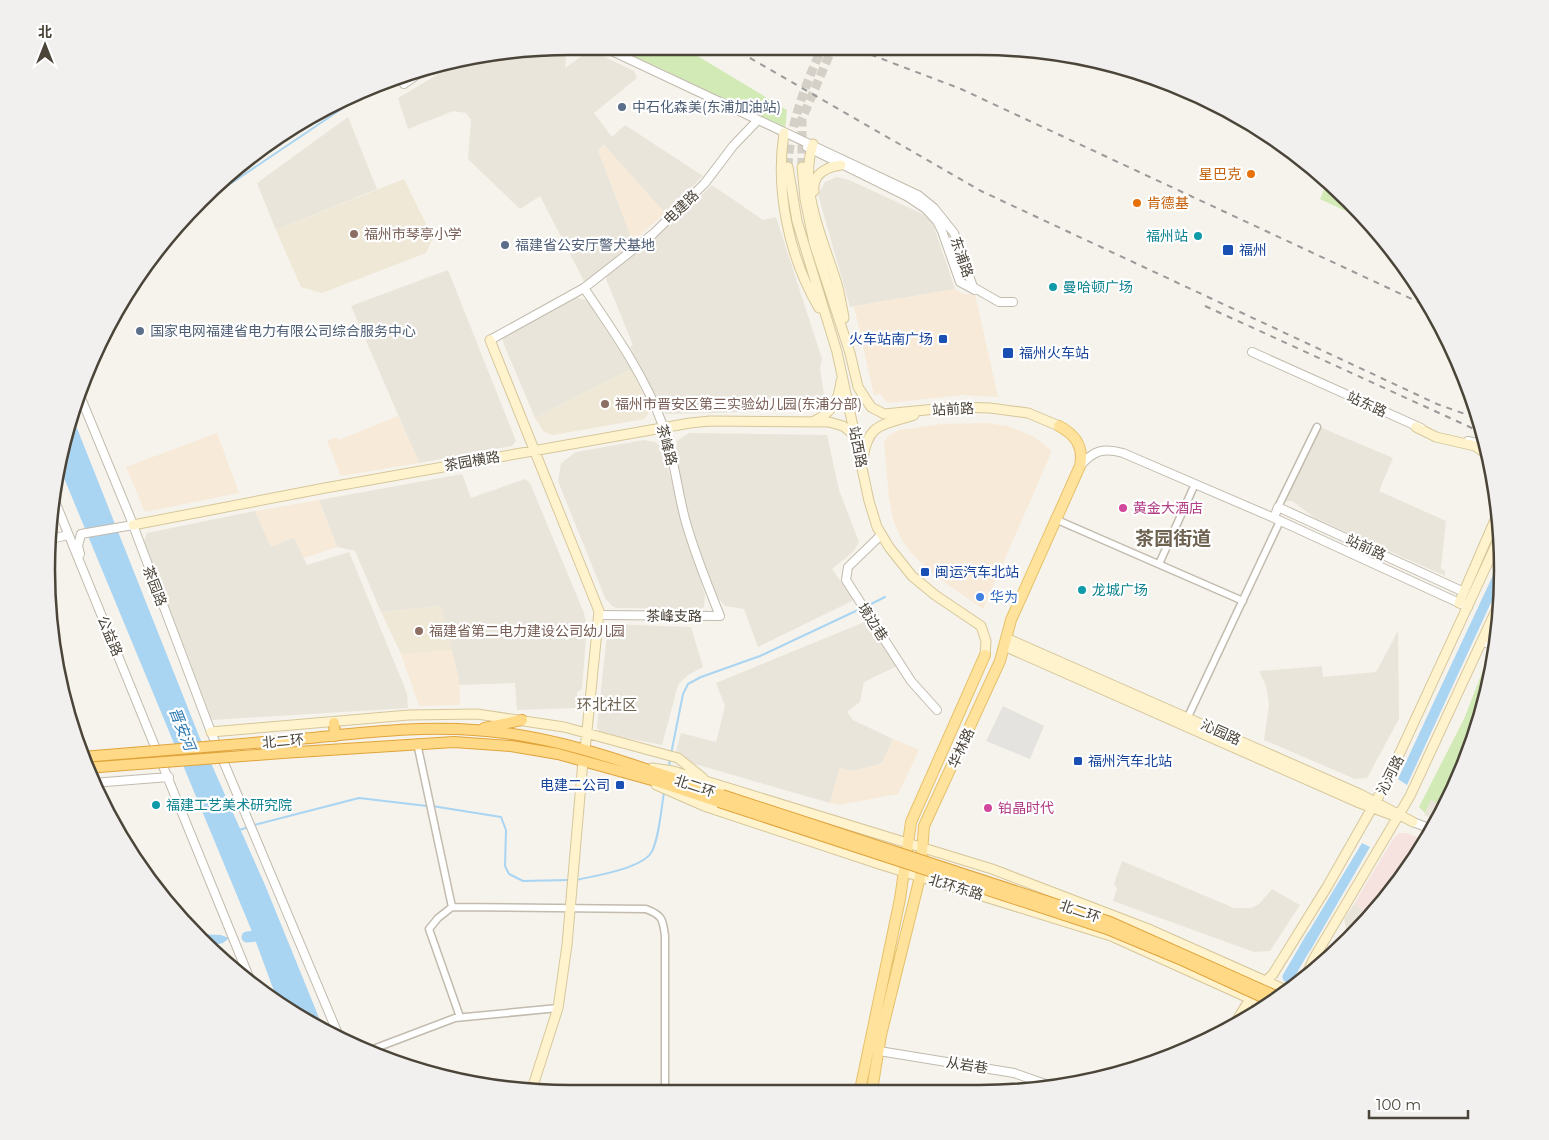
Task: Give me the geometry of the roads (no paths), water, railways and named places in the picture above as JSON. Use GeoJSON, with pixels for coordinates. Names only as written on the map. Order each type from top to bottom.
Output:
{"type":"FeatureCollection","features":[{"type":"Feature","properties":{"kind":"highway"},"geometry":{"type":"LineString","coordinates":[[475,730],[522,720]]}},
{"type":"Feature","properties":{"kind":"highway"},"geometry":{"type":"LineString","coordinates":[[334,723],[335,736]]}},
{"type":"Feature","properties":{"kind":"highway","name":"北二环"},"geometry":{"type":"LineString","coordinates":[[90,756],[432,729],[475,730],[538,738],[584,750],[647,768],[665,780]]}},
{"type":"Feature","properties":{"kind":"highway","name":"北二环"},"geometry":{"type":"LineString","coordinates":[[94,767],[417,743],[454,742],[511,746],[583,761],[645,779],[665,780],[1100,918],[1186,954],[1271,994]]}},
{"type":"Feature","properties":{"kind":"highway","name":"北二环"},"geometry":{"type":"LineString","coordinates":[[721,798],[1107,929],[1184,961],[1265,998]]}},
{"type":"Feature","properties":{"kind":"main road"},"geometry":{"type":"LineString","coordinates":[[784,133],[781,175],[787,220],[811,294],[828,324]]}},
{"type":"Feature","properties":{"kind":"main road"},"geometry":{"type":"LineString","coordinates":[[813,147],[808,168],[814,208],[838,287],[850,353]]}},
{"type":"Feature","properties":{"kind":"main road"},"geometry":{"type":"LineString","coordinates":[[814,208],[813,185],[817,176],[831,167],[841,165]]}},
{"type":"Feature","properties":{"kind":"main road","name":"站西路"},"geometry":{"type":"LineString","coordinates":[[788,167],[801,237],[842,373],[873,515],[881,535],[912,576],[935,595],[980,626],[986,641],[985,655]]}},
{"type":"Feature","properties":{"kind":"main road"},"geometry":{"type":"LineString","coordinates":[[802,167],[811,230],[850,353]]}},
{"type":"Feature","properties":{"kind":"main road"},"geometry":{"type":"LineString","coordinates":[[490,340],[599,615],[584,750]]}},
{"type":"Feature","properties":{"kind":"main road","name":"站前路"},"geometry":{"type":"LineString","coordinates":[[850,353],[858,386],[867,403],[878,413],[967,407],[1012,410],[1028,413],[1059,426]]}},
{"type":"Feature","properties":{"kind":"main road"},"geometry":{"type":"LineString","coordinates":[[814,421],[828,413],[833,406],[840,390],[842,373]]}},
{"type":"Feature","properties":{"kind":"main road"},"geometry":{"type":"LineString","coordinates":[[862,466],[868,438],[878,425],[928,410]]}},
{"type":"Feature","properties":{"kind":"main road","name":"茶园横路"},"geometry":{"type":"LineString","coordinates":[[133,525],[534,450],[663,427],[710,421],[814,421],[836,424],[849,430],[857,437]]}},
{"type":"Feature","properties":{"kind":"main road"},"geometry":{"type":"LineString","coordinates":[[1059,426],[1072,434],[1079,443],[1081,452],[1080,466]]}},
{"type":"Feature","properties":{"kind":"main road"},"geometry":{"type":"LineString","coordinates":[[1416,427],[1436,437],[1479,447]]}},
{"type":"Feature","properties":{"kind":"main road","name":"华林路"},"geometry":{"type":"LineString","coordinates":[[873,1085],[878,1051],[920,877],[924,826],[1000,661],[1010,620],[1080,466]]}},
{"type":"Feature","properties":{"kind":"main road"},"geometry":{"type":"LineString","coordinates":[[1463,605],[1464,592],[1492,527]]}},
{"type":"Feature","properties":{"kind":"main road","name":"沁河路"},"geometry":{"type":"LineString","coordinates":[[1242,1012],[1250,999],[1274,974],[1374,805],[1414,727],[1463,605],[1493,548]]}},
{"type":"Feature","properties":{"kind":"main road","name":"沁河路"},"geometry":{"type":"LineString","coordinates":[[1315,960],[1414,786],[1492,620]]}},
{"type":"Feature","properties":{"kind":"main road"},"geometry":{"type":"LineString","coordinates":[[1482,641],[1490,634]]}},
{"type":"Feature","properties":{"kind":"main road","name":"沁园路"},"geometry":{"type":"LineString","coordinates":[[1005,642],[1414,822]]}},
{"type":"Feature","properties":{"kind":"main road","name":"华林路"},"geometry":{"type":"LineString","coordinates":[[861,1085],[905,872],[911,822],[985,655]]}},
{"type":"Feature","properties":{"kind":"main road"},"geometry":{"type":"LineString","coordinates":[[211,732],[441,714],[478,714],[522,720],[587,734],[678,758],[708,782]]}},
{"type":"Feature","properties":{"kind":"main road"},"geometry":{"type":"LineString","coordinates":[[534,1084],[558,1008],[570,909],[583,761]]}},
{"type":"Feature","properties":{"kind":"main road"},"geometry":{"type":"LineString","coordinates":[[665,780],[708,782],[909,842],[992,869],[1102,909],[1280,988]]}},
{"type":"Feature","properties":{"kind":"main road","name":"北环东路"},"geometry":{"type":"LineString","coordinates":[[665,780],[704,806],[920,877],[1111,936],[1258,1002]]}},
{"type":"Feature","properties":{"kind":"street","name":"东浦路"},"geometry":{"type":"LineString","coordinates":[[620,55],[757,121],[907,189],[929,204],[954,233],[971,284],[984,294]]}},
{"type":"Feature","properties":{"kind":"street"},"geometry":{"type":"LineString","coordinates":[[404,84],[409,81]]}},
{"type":"Feature","properties":{"kind":"street","name":"电建路"},"geometry":{"type":"LineString","coordinates":[[490,340],[584,288],[679,210],[705,183],[734,146],[757,121]]}},
{"type":"Feature","properties":{"kind":"street","name":"东浦路"},"geometry":{"type":"LineString","coordinates":[[813,147],[841,165],[913,200],[926,209],[937,221],[942,231],[960,282],[984,294]]}},
{"type":"Feature","properties":{"kind":"street","name":"茶峰路"},"geometry":{"type":"LineString","coordinates":[[584,288],[640,374],[663,427],[696,556],[720,616]]}},
{"type":"Feature","properties":{"kind":"street"},"geometry":{"type":"LineString","coordinates":[[984,294],[999,302],[1013,302]]}},
{"type":"Feature","properties":{"kind":"street","name":"站东路"},"geometry":{"type":"LineString","coordinates":[[1252,352],[1416,427],[1477,443]]}},
{"type":"Feature","properties":{"kind":"street","name":"茶园路"},"geometry":{"type":"LineString","coordinates":[[83,402],[133,525],[211,732],[336,1029]]}},
{"type":"Feature","properties":{"kind":"street"},"geometry":{"type":"LineString","coordinates":[[1186,721],[1243,601],[1277,519],[1278,507],[1316,428]]}},
{"type":"Feature","properties":{"kind":"street","name":"站前路"},"geometry":{"type":"LineString","coordinates":[[1080,466],[1093,453],[1101,450],[1110,450],[1277,519],[1463,605]]}},
{"type":"Feature","properties":{"kind":"street"},"geometry":{"type":"LineString","coordinates":[[1159,564],[1195,484]]}},
{"type":"Feature","properties":{"kind":"street","name":"站前路"},"geometry":{"type":"LineString","coordinates":[[1278,507],[1464,592]]}},
{"type":"Feature","properties":{"kind":"street","name":"公益路"},"geometry":{"type":"LineString","coordinates":[[58,510],[169,777],[247,971]]}},
{"type":"Feature","properties":{"kind":"street"},"geometry":{"type":"LineString","coordinates":[[1055,519],[1243,601]]}},
{"type":"Feature","properties":{"kind":"street"},"geometry":{"type":"LineString","coordinates":[[86,580],[86,570],[78,549],[81,534],[133,525]]}},
{"type":"Feature","properties":{"kind":"street"},"geometry":{"type":"LineString","coordinates":[[56,538],[68,535]]}},
{"type":"Feature","properties":{"kind":"street","name":"境边巷"},"geometry":{"type":"LineString","coordinates":[[881,535],[846,570],[846,580],[911,681],[937,710]]}},
{"type":"Feature","properties":{"kind":"street","name":"茶峰支路"},"geometry":{"type":"LineString","coordinates":[[599,615],[720,616]]}},
{"type":"Feature","properties":{"kind":"street"},"geometry":{"type":"LineString","coordinates":[[1482,641],[1489,644]]}},
{"type":"Feature","properties":{"kind":"street"},"geometry":{"type":"LineString","coordinates":[[417,743],[452,907]]}},
{"type":"Feature","properties":{"kind":"street"},"geometry":{"type":"LineString","coordinates":[[101,782],[169,777]]}},
{"type":"Feature","properties":{"kind":"street","name":"沁园路"},"geometry":{"type":"LineString","coordinates":[[1414,822],[1426,827]]}},
{"type":"Feature","properties":{"kind":"street"},"geometry":{"type":"LineString","coordinates":[[460,1017],[429,929],[438,918],[452,907],[646,909],[663,918],[665,936],[666,1085]]}},
{"type":"Feature","properties":{"kind":"street"},"geometry":{"type":"LineString","coordinates":[[377,1048],[460,1017],[558,1008]]}},
{"type":"Feature","properties":{"kind":"street","name":"从岩巷"},"geometry":{"type":"LineString","coordinates":[[878,1051],[1014,1073],[1037,1082]]}},
{"type":"Feature","properties":{"kind":"water","name":"晋安河"},"geometry":{"type":"Polygon","coordinates":[[[76,426],[199,736],[265,885],[320,1020],[274,991],[253,934],[64,477],[76,426]]]}},
{"type":"Feature","properties":{"kind":"water"},"geometry":{"type":"Polygon","coordinates":[[[1494,573],[1493,598],[1407,785],[1398,779],[1494,573]]]}},
{"type":"Feature","properties":{"kind":"water"},"geometry":{"type":"Polygon","coordinates":[[[1362,843],[1370,847],[1310,951],[1300,946],[1362,843]]]}},
{"type":"Feature","properties":{"kind":"water"},"geometry":{"type":"Polygon","coordinates":[[[206,934],[221,935],[229,938],[223,943],[217,944],[206,934]]]}},
{"type":"Feature","properties":{"kind":"waterway"},"geometry":{"type":"LineString","coordinates":[[226,187],[345,107]]}},
{"type":"Feature","properties":{"kind":"waterway"},"geometry":{"type":"LineString","coordinates":[[865,607],[885,597]]}},
{"type":"Feature","properties":{"kind":"waterway"},"geometry":{"type":"LineString","coordinates":[[671,754],[683,694],[688,684],[701,677],[760,656],[860,609]]}},
{"type":"Feature","properties":{"kind":"waterway"},"geometry":{"type":"LineString","coordinates":[[669,768],[670,758]]}},
{"type":"Feature","properties":{"kind":"waterway"},"geometry":{"type":"LineString","coordinates":[[576,880],[627,868],[645,859],[654,847],[664,793]]}},
{"type":"Feature","properties":{"kind":"waterway"},"geometry":{"type":"LineString","coordinates":[[254,825],[359,798],[427,806]]}},
{"type":"Feature","properties":{"kind":"waterway"},"geometry":{"type":"LineString","coordinates":[[432,806],[501,817],[506,830],[505,866],[509,874],[523,881],[569,880]]}},
{"type":"Feature","properties":{"kind":"waterway"},"geometry":{"type":"LineString","coordinates":[[239,830],[249,827]]}},
{"type":"Feature","properties":{"kind":"waterway"},"geometry":{"type":"LineString","coordinates":[[247,937],[268,935]]}},
{"type":"Feature","properties":{"kind":"waterway"},"geometry":{"type":"LineString","coordinates":[[1288,977],[1312,936]]}},
{"type":"Feature","properties":{"kind":"tunnel"},"geometry":{"type":"LineString","coordinates":[[788,167],[789,151],[799,105],[819,55]]}},
{"type":"Feature","properties":{"kind":"tunnel"},"geometry":{"type":"LineString","coordinates":[[802,167],[802,119],[829,55]]}},
{"type":"Feature","properties":{"kind":"railway"},"geometry":{"type":"LineString","coordinates":[[745,55],[981,191],[1437,404],[1470,416]]}},
{"type":"Feature","properties":{"kind":"railway"},"geometry":{"type":"LineString","coordinates":[[872,55],[961,89],[1418,302]]}},
{"type":"Feature","properties":{"kind":"railway"},"geometry":{"type":"LineString","coordinates":[[1205,306],[1474,429]]}},
{"type":"Feature","properties":{"kind":"place","name":"中石化森美(东浦加油站)"},"geometry":{"type":"Point","coordinates":[622,107]}},
{"type":"Feature","properties":{"kind":"place","name":"星巴克"},"geometry":{"type":"Point","coordinates":[1251,174]}},
{"type":"Feature","properties":{"kind":"place","name":"肯德基"},"geometry":{"type":"Point","coordinates":[1137,203]}},
{"type":"Feature","properties":{"kind":"place","name":"福州市琴亭小学"},"geometry":{"type":"Point","coordinates":[354,234]}},
{"type":"Feature","properties":{"kind":"place","name":"福州站"},"geometry":{"type":"Point","coordinates":[1198,236]}},
{"type":"Feature","properties":{"kind":"place","name":"福建省公安厅警犬基地"},"geometry":{"type":"Point","coordinates":[505,245]}},
{"type":"Feature","properties":{"kind":"place","name":"福州"},"geometry":{"type":"Point","coordinates":[1228,250]}},
{"type":"Feature","properties":{"kind":"place","name":"曼哈顿广场"},"geometry":{"type":"Point","coordinates":[1053,287]}},
{"type":"Feature","properties":{"kind":"place","name":"国家电网福建省电力有限公司综合服务中心"},"geometry":{"type":"Point","coordinates":[140,331]}},
{"type":"Feature","properties":{"kind":"place","name":"火车站南广场"},"geometry":{"type":"Point","coordinates":[943,339]}},
{"type":"Feature","properties":{"kind":"place","name":"福州火车站"},"geometry":{"type":"Point","coordinates":[1008,353]}},
{"type":"Feature","properties":{"kind":"place","name":"福州市晋安区第三实验幼儿园(东浦分部)"},"geometry":{"type":"Point","coordinates":[605,404]}},
{"type":"Feature","properties":{"kind":"place","name":"黄金大酒店"},"geometry":{"type":"Point","coordinates":[1123,508]}},
{"type":"Feature","properties":{"kind":"place","name":"闽运汽车北站"},"geometry":{"type":"Point","coordinates":[925,572]}},
{"type":"Feature","properties":{"kind":"place","name":"龙城广场"},"geometry":{"type":"Point","coordinates":[1082,590]}},
{"type":"Feature","properties":{"kind":"place","name":"华为"},"geometry":{"type":"Point","coordinates":[980,597]}},
{"type":"Feature","properties":{"kind":"place","name":"福建省第二电力建设公司幼儿园"},"geometry":{"type":"Point","coordinates":[419,631]}},
{"type":"Feature","properties":{"kind":"place","name":"福州汽车北站"},"geometry":{"type":"Point","coordinates":[1078,761]}},
{"type":"Feature","properties":{"kind":"place","name":"电建二公司"},"geometry":{"type":"Point","coordinates":[620,785]}},
{"type":"Feature","properties":{"kind":"place","name":"福建工艺美术研究院"},"geometry":{"type":"Point","coordinates":[156,805]}},
{"type":"Feature","properties":{"kind":"place","name":"铂晶时代"},"geometry":{"type":"Point","coordinates":[988,808]}},
{"type":"Feature","properties":{"kind":"district","name":"茶园街道"},"geometry":{"type":"Point","coordinates":[1173,538]}},
{"type":"Feature","properties":{"kind":"district","name":"环北社区"},"geometry":{"type":"Point","coordinates":[607,705]}}]}
